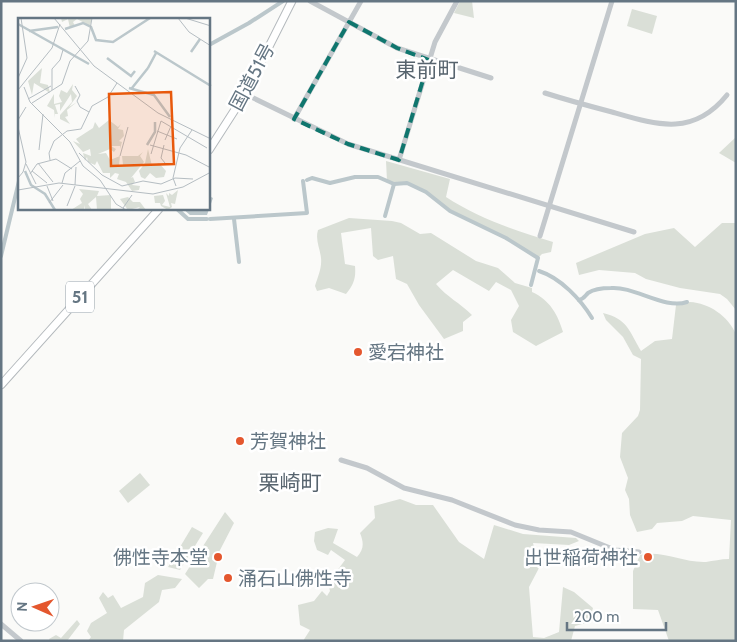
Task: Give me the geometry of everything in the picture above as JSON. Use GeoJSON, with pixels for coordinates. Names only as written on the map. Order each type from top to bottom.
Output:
{"type":"FeatureCollection","features":[{"type":"Feature","properties":{"kind":"highway","name":"国道51号"},"geometry":{"type":"LineString","coordinates":[[210,148],[245,94],[292,1]]}},
{"type":"Feature","properties":{"kind":"highway","name":"51"},"geometry":{"type":"LineString","coordinates":[[1,385],[158,210]]}},
{"type":"Feature","properties":{"kind":"street"},"geometry":{"type":"LineString","coordinates":[[310,1],[398,48],[430,60],[491,78]]}},
{"type":"Feature","properties":{"kind":"street"},"geometry":{"type":"LineString","coordinates":[[294,119],[361,1]]}},
{"type":"Feature","properties":{"kind":"street"},"geometry":{"type":"LineString","coordinates":[[399,160],[438,35],[457,1]]}},
{"type":"Feature","properties":{"kind":"street"},"geometry":{"type":"LineString","coordinates":[[540,236],[612,1]]}},
{"type":"Feature","properties":{"kind":"street"},"geometry":{"type":"LineString","coordinates":[[545,93],[651,124],[671,125],[702,117],[715,109],[727,95]]}},
{"type":"Feature","properties":{"kind":"street"},"geometry":{"type":"LineString","coordinates":[[245,94],[348,144],[634,232]]}},
{"type":"Feature","properties":{"kind":"street"},"geometry":{"type":"LineString","coordinates":[[341,460],[367,468],[404,488],[452,500],[515,525],[539,530],[571,532],[615,550],[639,552]]}},
{"type":"Feature","properties":{"kind":"street"},"geometry":{"type":"LineString","coordinates":[[1,624],[21,641]]}},
{"type":"Feature","properties":{"kind":"highlighted area"},"geometry":{"type":"Polygon","coordinates":[[[349,22],[397,48],[429,60],[399,160],[348,144],[294,119],[349,22]]]}},
{"type":"Feature","properties":{"kind":"shaded area"},"geometry":{"type":"Polygon","coordinates":[[[460,1],[472,1],[474,18],[454,13],[460,1]]]}},
{"type":"Feature","properties":{"kind":"shaded area"},"geometry":{"type":"Polygon","coordinates":[[[632,9],[657,16],[652,34],[627,26],[632,9]]]}},
{"type":"Feature","properties":{"kind":"shaded area"},"geometry":{"type":"Polygon","coordinates":[[[736,137],[736,163],[719,153],[736,137]]]}},
{"type":"Feature","properties":{"kind":"shaded area"},"geometry":{"type":"Polygon","coordinates":[[[386,161],[450,179],[446,197],[458,205],[498,223],[553,242],[551,252],[542,254],[539,257],[506,237],[447,208],[421,188],[407,182],[393,183],[387,181],[386,161]]]}},
{"type":"Feature","properties":{"kind":"shaded area"},"geometry":{"type":"Polygon","coordinates":[[[184,210],[209,210],[207,215],[190,215],[184,210]]]}},
{"type":"Feature","properties":{"kind":"shaded area"},"geometry":{"type":"Polygon","coordinates":[[[349,218],[392,221],[401,223],[420,234],[431,233],[476,261],[498,268],[515,283],[532,288],[532,292],[544,299],[556,314],[563,332],[536,346],[513,332],[511,320],[519,306],[511,290],[496,282],[489,291],[453,270],[436,284],[472,315],[463,322],[463,331],[444,339],[419,305],[407,284],[396,279],[393,256],[378,260],[373,256],[371,228],[341,233],[345,264],[355,266],[354,281],[346,294],[329,288],[317,291],[315,286],[321,262],[317,241],[318,230],[349,218]]]}},
{"type":"Feature","properties":{"kind":"shaded area"},"geometry":{"type":"Polygon","coordinates":[[[722,223],[736,223],[736,310],[720,294],[680,288],[646,279],[635,273],[599,270],[579,275],[576,263],[645,234],[674,228],[695,247],[722,223]]]}},
{"type":"Feature","properties":{"kind":"shaded area"},"geometry":{"type":"Polygon","coordinates":[[[690,302],[704,305],[723,316],[733,327],[736,334],[736,641],[669,641],[658,610],[633,609],[633,571],[640,555],[656,554],[697,562],[729,559],[731,520],[693,516],[682,521],[657,523],[652,529],[637,532],[630,515],[629,499],[625,490],[628,478],[620,457],[622,433],[638,416],[640,410],[641,359],[633,355],[623,337],[606,320],[603,313],[623,322],[641,351],[655,341],[672,339],[676,305],[690,302]]]}},
{"type":"Feature","properties":{"kind":"shaded area"},"geometry":{"type":"Polygon","coordinates":[[[140,473],[150,485],[128,503],[119,491],[140,473]]]}},
{"type":"Feature","properties":{"kind":"shaded area"},"geometry":{"type":"Polygon","coordinates":[[[400,499],[416,505],[433,505],[459,542],[484,559],[494,525],[523,534],[576,538],[579,541],[569,545],[533,543],[539,568],[529,587],[533,637],[544,638],[559,632],[563,587],[574,592],[593,608],[589,622],[575,626],[571,641],[303,641],[310,630],[300,625],[298,605],[314,601],[322,591],[327,596],[330,591],[327,579],[330,573],[334,575],[345,560],[331,550],[328,555],[317,550],[314,541],[315,532],[328,528],[338,529],[333,543],[357,557],[363,546],[360,533],[375,518],[374,506],[400,499]]]}},
{"type":"Feature","properties":{"kind":"shaded area"},"geometry":{"type":"Polygon","coordinates":[[[225,512],[234,523],[219,552],[212,558],[212,560],[217,562],[213,579],[208,579],[199,588],[185,574],[225,512]]]}},
{"type":"Feature","properties":{"kind":"shaded area"},"geometry":{"type":"Polygon","coordinates":[[[192,527],[203,533],[180,570],[168,567],[192,527]]]}},
{"type":"Feature","properties":{"kind":"shaded area"},"geometry":{"type":"Polygon","coordinates":[[[158,575],[182,579],[175,588],[162,590],[159,602],[124,630],[123,641],[88,641],[91,637],[87,631],[91,623],[107,613],[99,598],[103,592],[108,598],[113,595],[121,608],[143,597],[145,583],[158,575]]]}},
{"type":"Feature","properties":{"kind":"shaded area"},"geometry":{"type":"Polygon","coordinates":[[[77,620],[80,624],[67,641],[50,641],[49,639],[56,635],[61,638],[77,620]]]}},
{"type":"Feature","properties":{"kind":"waterway"},"geometry":{"type":"LineString","coordinates":[[210,44],[249,23],[283,1]]}},
{"type":"Feature","properties":{"kind":"waterway"},"geometry":{"type":"LineString","coordinates":[[307,180],[312,178],[330,183],[355,177],[378,177],[394,184],[407,183],[426,192],[450,211],[506,238],[538,258],[531,285]]}},
{"type":"Feature","properties":{"kind":"waterway"},"geometry":{"type":"LineString","coordinates":[[210,219],[307,213],[303,181]]}},
{"type":"Feature","properties":{"kind":"waterway"},"geometry":{"type":"LineString","coordinates":[[385,216],[394,184]]}},
{"type":"Feature","properties":{"kind":"waterway"},"geometry":{"type":"LineString","coordinates":[[1,256],[18,185]]}},
{"type":"Feature","properties":{"kind":"waterway"},"geometry":{"type":"LineString","coordinates":[[178,210],[188,219],[207,219]]}},
{"type":"Feature","properties":{"kind":"waterway"},"geometry":{"type":"LineString","coordinates":[[234,219],[239,262]]}},
{"type":"Feature","properties":{"kind":"waterway"},"geometry":{"type":"LineString","coordinates":[[539,271],[547,274],[570,290],[592,318]]}},
{"type":"Feature","properties":{"kind":"waterway"},"geometry":{"type":"LineString","coordinates":[[579,300],[593,291],[620,288],[659,301],[678,304],[687,302]]}},
{"type":"Feature","properties":{"kind":"place","name":"愛宕神社"},"geometry":{"type":"Point","coordinates":[358,352]}},
{"type":"Feature","properties":{"kind":"place","name":"芳賀神社"},"geometry":{"type":"Point","coordinates":[240,441]}},
{"type":"Feature","properties":{"kind":"place","name":"佛性寺本堂"},"geometry":{"type":"Point","coordinates":[218,557]}},
{"type":"Feature","properties":{"kind":"place","name":"出世稲荷神社"},"geometry":{"type":"Point","coordinates":[648,557]}},
{"type":"Feature","properties":{"kind":"place","name":"涌石山佛性寺"},"geometry":{"type":"Point","coordinates":[228,578]}},
{"type":"Feature","properties":{"kind":"district","name":"東前町"},"geometry":{"type":"Point","coordinates":[427,69]}},
{"type":"Feature","properties":{"kind":"district","name":"栗崎町"},"geometry":{"type":"Point","coordinates":[290,482]}}]}
